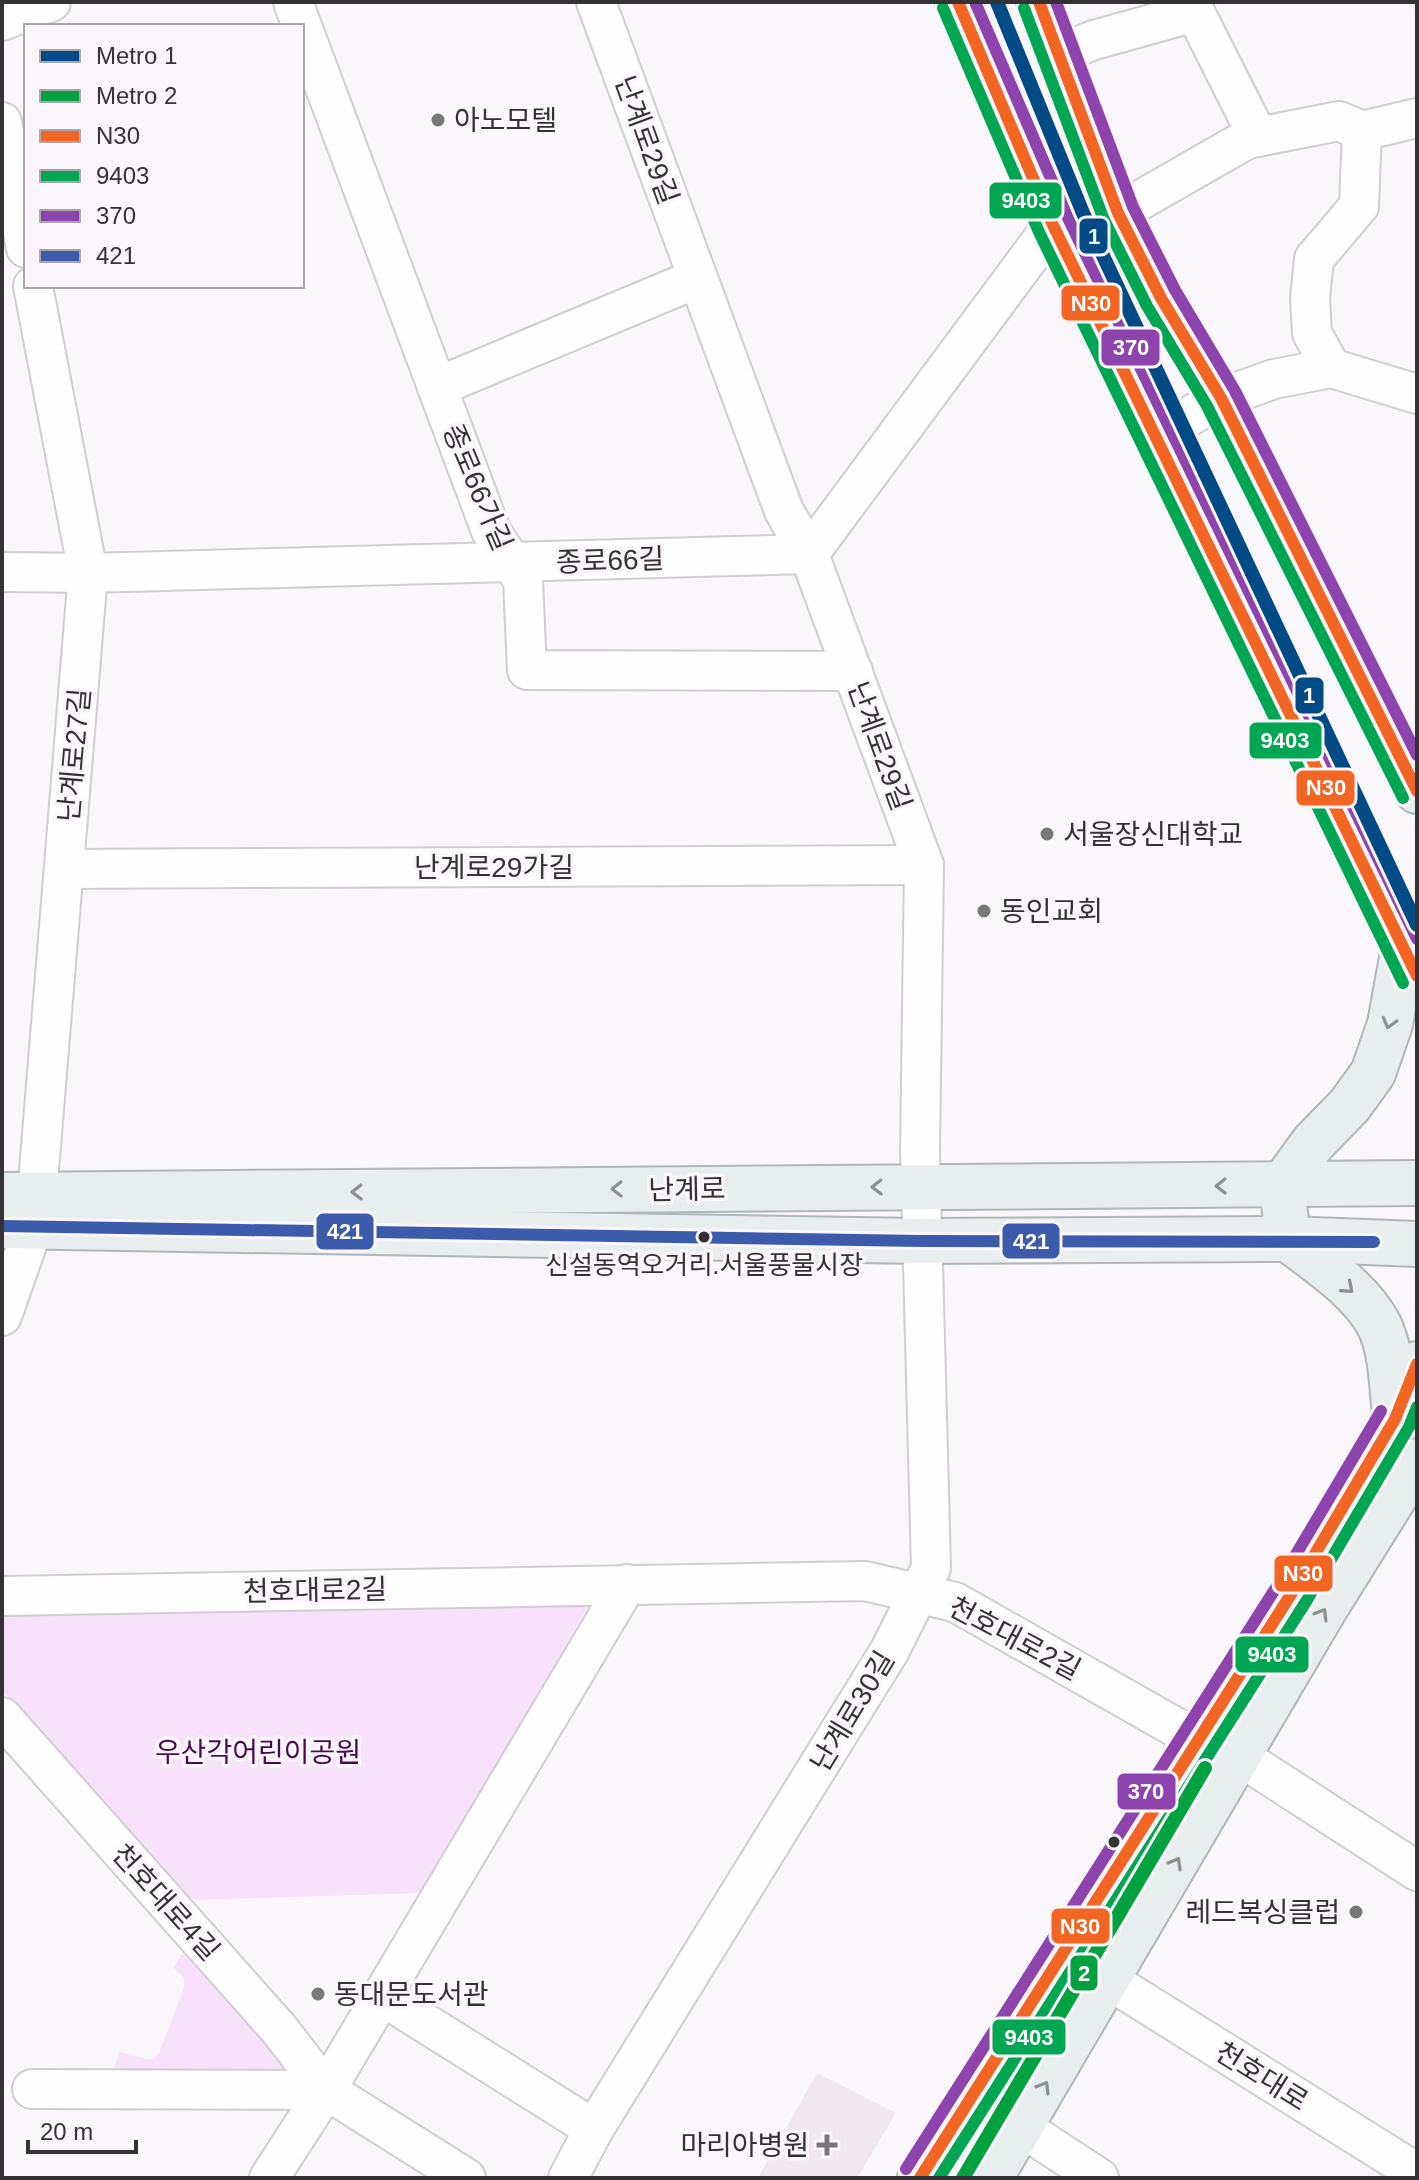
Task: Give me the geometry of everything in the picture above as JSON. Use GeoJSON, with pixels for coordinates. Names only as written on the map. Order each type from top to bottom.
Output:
{"type":"FeatureCollection","features":[{"type":"Feature","properties":{"kind":"main road"},"geometry":{"type":"LineString","coordinates":[[958,2],[1053,225],[1410,961],[1373,1073],[1350,1105],[1313,1143],[1282,1186],[1288,1239],[1357,1296],[1379,1325],[1390,1368],[1395,1419]]}},
{"type":"Feature","properties":{"kind":"main road"},"geometry":{"type":"LineString","coordinates":[[1049,32],[1118,213],[1161,298],[1221,398],[1417,791]]}},
{"type":"Feature","properties":{"kind":"main road","name":"난계로"},"geometry":{"type":"LineString","coordinates":[[19,1211],[920,1186],[1417,1183]]}},
{"type":"Feature","properties":{"kind":"main road","name":"난계로"},"geometry":{"type":"LineString","coordinates":[[19,1211],[922,1241],[1288,1239],[1417,1244]]}},
{"type":"Feature","properties":{"kind":"main road"},"geometry":{"type":"LineString","coordinates":[[920,2178],[1293,1591],[1395,1419],[1417,1364]]}},
{"type":"Feature","properties":{"kind":"main road"},"geometry":{"type":"LineString","coordinates":[[990,2178],[1417,1461]]}},
{"type":"Feature","properties":{"kind":"street"},"geometry":{"type":"LineString","coordinates":[[2,21],[51,2]]}},
{"type":"Feature","properties":{"kind":"street","name":"종로66가길"},"geometry":{"type":"LineString","coordinates":[[293,2],[298,24]]}},
{"type":"Feature","properties":{"kind":"street","name":"난계로29길"},"geometry":{"type":"LineString","coordinates":[[596,2],[784,511],[809,554],[924,865],[922,1241]]}},
{"type":"Feature","properties":{"kind":"street"},"geometry":{"type":"LineString","coordinates":[[1031,2],[1049,32],[1094,40],[1195,12],[1258,137]]}},
{"type":"Feature","properties":{"kind":"street","name":"종로66가길"},"geometry":{"type":"LineString","coordinates":[[304,50],[312,85],[437,387],[491,531],[523,580],[527,670],[853,671]]}},
{"type":"Feature","properties":{"kind":"street"},"geometry":{"type":"LineString","coordinates":[[1118,213],[1247,139],[1339,121],[1362,131],[1417,118]]}},
{"type":"Feature","properties":{"kind":"street"},"geometry":{"type":"LineString","coordinates":[[2,122],[24,227]]}},
{"type":"Feature","properties":{"kind":"street"},"geometry":{"type":"LineString","coordinates":[[1331,368],[1312,333],[1310,298],[1314,259],[1359,206],[1362,131]]}},
{"type":"Feature","properties":{"kind":"street"},"geometry":{"type":"LineString","coordinates":[[809,554],[1053,225]]}},
{"type":"Feature","properties":{"kind":"street"},"geometry":{"type":"LineString","coordinates":[[437,387],[698,278]]}},
{"type":"Feature","properties":{"kind":"street","name":"난계로27길"},"geometry":{"type":"LineString","coordinates":[[2,1316],[65,869],[88,573],[33,288]]}},
{"type":"Feature","properties":{"kind":"street"},"geometry":{"type":"LineString","coordinates":[[1155,436],[1221,398],[1274,379],[1331,368],[1417,394]]}},
{"type":"Feature","properties":{"kind":"street","name":"종로66길"},"geometry":{"type":"LineString","coordinates":[[2,572],[88,573],[809,554]]}},
{"type":"Feature","properties":{"kind":"street","name":"난계로29가길"},"geometry":{"type":"LineString","coordinates":[[65,869],[924,865]]}},
{"type":"Feature","properties":{"kind":"street","name":"난계로30길"},"geometry":{"type":"LineString","coordinates":[[568,2178],[594,2129],[890,1650],[931,1568],[922,1241]]}},
{"type":"Feature","properties":{"kind":"street","name":"천호대로2길"},"geometry":{"type":"LineString","coordinates":[[2,1596],[865,1581],[919,1591],[955,1602],[1198,1740]]}},
{"type":"Feature","properties":{"kind":"street"},"geometry":{"type":"LineString","coordinates":[[269,2178],[326,2090],[627,1584]]}},
{"type":"Feature","properties":{"kind":"street","name":"천호대로4길"},"geometry":{"type":"LineString","coordinates":[[2,1717],[279,2029],[326,2090],[466,2178]]}},
{"type":"Feature","properties":{"kind":"street"},"geometry":{"type":"LineString","coordinates":[[1239,1756],[1417,1871]]}},
{"type":"Feature","properties":{"kind":"street","name":"천호대로"},"geometry":{"type":"LineString","coordinates":[[1107,1979],[1417,2173]]}},
{"type":"Feature","properties":{"kind":"street"},"geometry":{"type":"LineString","coordinates":[[382,1996],[594,2129]]}},
{"type":"Feature","properties":{"kind":"street"},"geometry":{"type":"LineString","coordinates":[[32,2089],[326,2090]]}},
{"type":"Feature","properties":{"kind":"street"},"geometry":{"type":"LineString","coordinates":[[1021,2127],[1099,2178]]}},
{"type":"Feature","properties":{"kind":"shaded area","name":"마리아병원"},"geometry":{"type":"Polygon","coordinates":[[[817,2073],[896,2113],[857,2178],[758,2178],[817,2073]]]}},
{"type":"Feature","properties":{"kind":"green space","name":"우산각어린이공원"},"geometry":{"type":"Polygon","coordinates":[[[592,1599],[424,1893],[193,1900],[2,1690],[2,1610],[592,1599]]]}},
{"type":"Feature","properties":{"kind":"green space"},"geometry":{"type":"Polygon","coordinates":[[[182,1953],[292,2064],[287,2074],[112,2077],[119,2052],[152,2060],[159,2053],[184,1988],[184,1978],[174,1968],[182,1953]]]}},
{"type":"Feature","properties":{"kind":"metro line","name":"1"},"geometry":{"type":"LineString","coordinates":[[997,2],[1083,213],[1417,925]]}},
{"type":"Feature","properties":{"kind":"metro line","name":"2"},"geometry":{"type":"LineString","coordinates":[[963,2178],[1205,1768]]}},
{"type":"Feature","properties":{"kind":"transit line","name":"N30"},"geometry":{"type":"LineString","coordinates":[[958,2],[1053,225],[1417,976]]}},
{"type":"Feature","properties":{"kind":"transit line","name":"370"},"geometry":{"type":"LineString","coordinates":[[975,2],[1068,218],[1417,939]]}},
{"type":"Feature","properties":{"kind":"transit line","name":"N30"},"geometry":{"type":"LineString","coordinates":[[1039,2],[1118,213],[1161,298],[1221,398],[1417,791]]}},
{"type":"Feature","properties":{"kind":"transit line","name":"370"},"geometry":{"type":"LineString","coordinates":[[1056,2],[1133,207],[1175,290],[1235,391],[1417,755]]}},
{"type":"Feature","properties":{"kind":"transit line","name":"9403"},"geometry":{"type":"LineString","coordinates":[[943,8],[1039,232],[1403,983]]}},
{"type":"Feature","properties":{"kind":"transit line","name":"9403"},"geometry":{"type":"LineString","coordinates":[[1024,8],[1104,220],[1147,306],[1207,406],[1403,798]]}},
{"type":"Feature","properties":{"kind":"transit line","name":"421"},"geometry":{"type":"LineString","coordinates":[[2,1226],[922,1241],[1374,1242]]}},
{"type":"Feature","properties":{"kind":"transit line","name":"N30"},"geometry":{"type":"LineString","coordinates":[[920,2178],[1293,1591],[1395,1419],[1417,1364]]}},
{"type":"Feature","properties":{"kind":"transit line","name":"9403"},"geometry":{"type":"LineString","coordinates":[[939,2178],[1307,1600],[1409,1427],[1417,1407]]}},
{"type":"Feature","properties":{"kind":"transit line","name":"370"},"geometry":{"type":"LineString","coordinates":[[906,2169],[1279,1583],[1381,1411]]}},
{"type":"Feature","properties":{"kind":"place","name":"아노모텔"},"geometry":{"type":"Point","coordinates":[438,120]}},
{"type":"Feature","properties":{"kind":"place","name":"서울장신대학교"},"geometry":{"type":"Point","coordinates":[1047,834]}},
{"type":"Feature","properties":{"kind":"place","name":"동인교회"},"geometry":{"type":"Point","coordinates":[984,911]}},
{"type":"Feature","properties":{"kind":"place","name":"신설동역오거리.서울풍물시장"},"geometry":{"type":"Point","coordinates":[704,1237]}},
{"type":"Feature","properties":{"kind":"place","name":"레드복싱클럽"},"geometry":{"type":"Point","coordinates":[1356,1912]}},
{"type":"Feature","properties":{"kind":"place","name":"동대문도서관"},"geometry":{"type":"Point","coordinates":[318,1994]}},
{"type":"Feature","properties":{"kind":"place","name":"마리아병원"},"geometry":{"type":"Point","coordinates":[827,2145]}}]}
